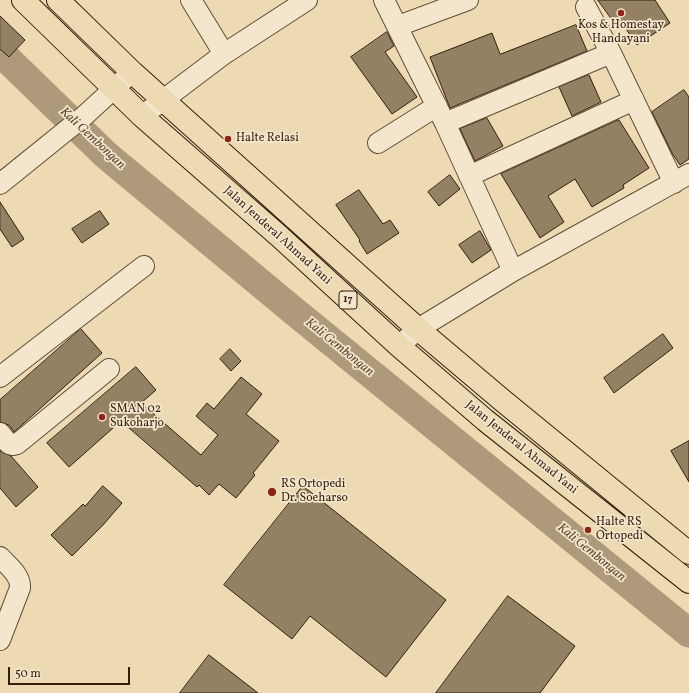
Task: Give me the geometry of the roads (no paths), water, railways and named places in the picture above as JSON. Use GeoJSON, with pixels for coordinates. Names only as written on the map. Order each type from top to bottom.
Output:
{"type":"FeatureCollection","features":[{"type":"Feature","properties":{"kind":"highway","name":"Jalan Jenderal Ahmad Yani"},"geometry":{"type":"LineString","coordinates":[[23,0],[142,116],[279,236],[399,346],[485,420],[689,582]]}},
{"type":"Feature","properties":{"kind":"highway","name":"Jalan Jenderal Ahmad Yani"},"geometry":{"type":"LineString","coordinates":[[58,0],[132,72],[418,329],[502,400],[689,553]]}},
{"type":"Feature","properties":{"kind":"street"},"geometry":{"type":"LineString","coordinates":[[191,0],[224,54]]}},
{"type":"Feature","properties":{"kind":"street"},"geometry":{"type":"LineString","coordinates":[[142,116],[162,99],[224,54],[307,0]]}},
{"type":"Feature","properties":{"kind":"street"},"geometry":{"type":"LineString","coordinates":[[384,0],[441,115],[513,271]]}},
{"type":"Feature","properties":{"kind":"street"},"geometry":{"type":"LineString","coordinates":[[398,26],[468,0]]}},
{"type":"Feature","properties":{"kind":"street"},"geometry":{"type":"LineString","coordinates":[[399,346],[418,329],[513,271],[682,179],[634,100],[586,7]]}},
{"type":"Feature","properties":{"kind":"street"},"geometry":{"type":"LineString","coordinates":[[378,143],[441,115],[611,53]]}},
{"type":"Feature","properties":{"kind":"street"},"geometry":{"type":"LineString","coordinates":[[0,184],[115,90],[132,72]]}},
{"type":"Feature","properties":{"kind":"street"},"geometry":{"type":"LineString","coordinates":[[469,176],[634,100]]}},
{"type":"Feature","properties":{"kind":"street"},"geometry":{"type":"LineString","coordinates":[[0,377],[144,266]]}},
{"type":"Feature","properties":{"kind":"street"},"geometry":{"type":"LineString","coordinates":[[0,433],[9,444],[17,444],[109,368]]}},
{"type":"Feature","properties":{"kind":"street"},"geometry":{"type":"LineString","coordinates":[[0,557],[18,576],[21,582],[0,640]]}},
{"type":"Feature","properties":{"kind":"waterway","name":"Kali Gembongan"},"geometry":{"type":"LineString","coordinates":[[0,52],[106,155],[295,312],[689,633]]}},
{"type":"Feature","properties":{"kind":"place","name":"Kos & Homestay Handayani"},"geometry":{"type":"Point","coordinates":[621,13]}},
{"type":"Feature","properties":{"kind":"place","name":"Halte Relasi"},"geometry":{"type":"Point","coordinates":[228,139]}},
{"type":"Feature","properties":{"kind":"place","name":"SMAN 02 Sukoharjo"},"geometry":{"type":"Point","coordinates":[102,417]}},
{"type":"Feature","properties":{"kind":"place","name":"RS Ortopedi Dr. Soeharso"},"geometry":{"type":"Point","coordinates":[272,492]}},
{"type":"Feature","properties":{"kind":"place","name":"Halte RS Ortopedi"},"geometry":{"type":"Point","coordinates":[588,530]}}]}
